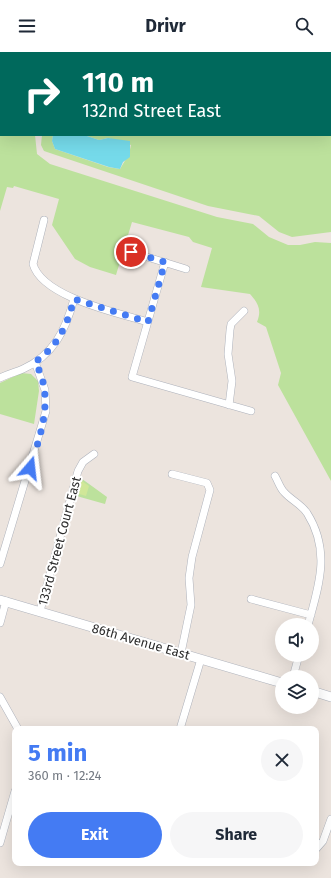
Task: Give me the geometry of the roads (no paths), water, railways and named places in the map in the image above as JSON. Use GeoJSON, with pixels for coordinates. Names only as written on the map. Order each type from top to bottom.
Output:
{"type":"FeatureCollection","features":[{"type":"Feature","properties":{"kind":"street"},"geometry":{"type":"LineString","coordinates":[[44,220],[34,258],[34,270],[40,279],[74,299],[148,322]]}},
{"type":"Feature","properties":{"kind":"street"},"geometry":{"type":"LineString","coordinates":[[131,252],[186,269]]}},
{"type":"Feature","properties":{"kind":"street"},"geometry":{"type":"LineString","coordinates":[[165,262],[132,377],[251,411]]}},
{"type":"Feature","properties":{"kind":"street"},"geometry":{"type":"LineString","coordinates":[[0,378],[35,362],[51,349],[63,332],[74,299]]}},
{"type":"Feature","properties":{"kind":"street"},"geometry":{"type":"LineString","coordinates":[[229,405],[232,381],[228,354],[230,330],[231,324],[244,311]]}},
{"type":"Feature","properties":{"kind":"street"},"geometry":{"type":"LineString","coordinates":[[0,564],[46,412],[45,390],[42,378],[35,362]]}},
{"type":"Feature","properties":{"kind":"street","name":"133rd Street Court East"},"geometry":{"type":"LineString","coordinates":[[40,611],[78,471],[81,464],[94,454]]}},
{"type":"Feature","properties":{"kind":"street"},"geometry":{"type":"LineString","coordinates":[[172,474],[207,483],[210,490],[192,558],[189,578],[191,605],[181,653]]}},
{"type":"Feature","properties":{"kind":"street"},"geometry":{"type":"LineString","coordinates":[[275,476],[284,492],[306,512],[316,528],[320,540],[322,571],[310,618]]}},
{"type":"Feature","properties":{"kind":"street"},"geometry":{"type":"LineString","coordinates":[[252,599],[311,615]]}},
{"type":"Feature","properties":{"kind":"street"},"geometry":{"type":"LineString","coordinates":[[0,623],[3,600]]}},
{"type":"Feature","properties":{"kind":"street","name":"86th Avenue East"},"geometry":{"type":"LineString","coordinates":[[3,600],[275,681]]}},
{"type":"Feature","properties":{"kind":"street"},"geometry":{"type":"LineString","coordinates":[[181,726],[201,659]]}},
{"type":"Feature","properties":{"kind":"street"},"geometry":{"type":"LineString","coordinates":[[319,693],[331,697]]}},
{"type":"Feature","properties":{"kind":"street"},"geometry":{"type":"LineString","coordinates":[[0,697],[16,726]]}},
{"type":"Feature","properties":{"kind":"street"},"geometry":{"type":"LineString","coordinates":[[0,843],[12,801]]}},
{"type":"Feature","properties":{"kind":"street"},"geometry":{"type":"LineString","coordinates":[[319,846],[323,841],[331,819]]}},
{"type":"Feature","properties":{"kind":"water"},"geometry":{"type":"Polygon","coordinates":[[[53,136],[87,136],[99,140],[108,138],[130,141],[130,157],[123,162],[120,169],[109,167],[55,149],[52,141],[53,136]]]}}]}
